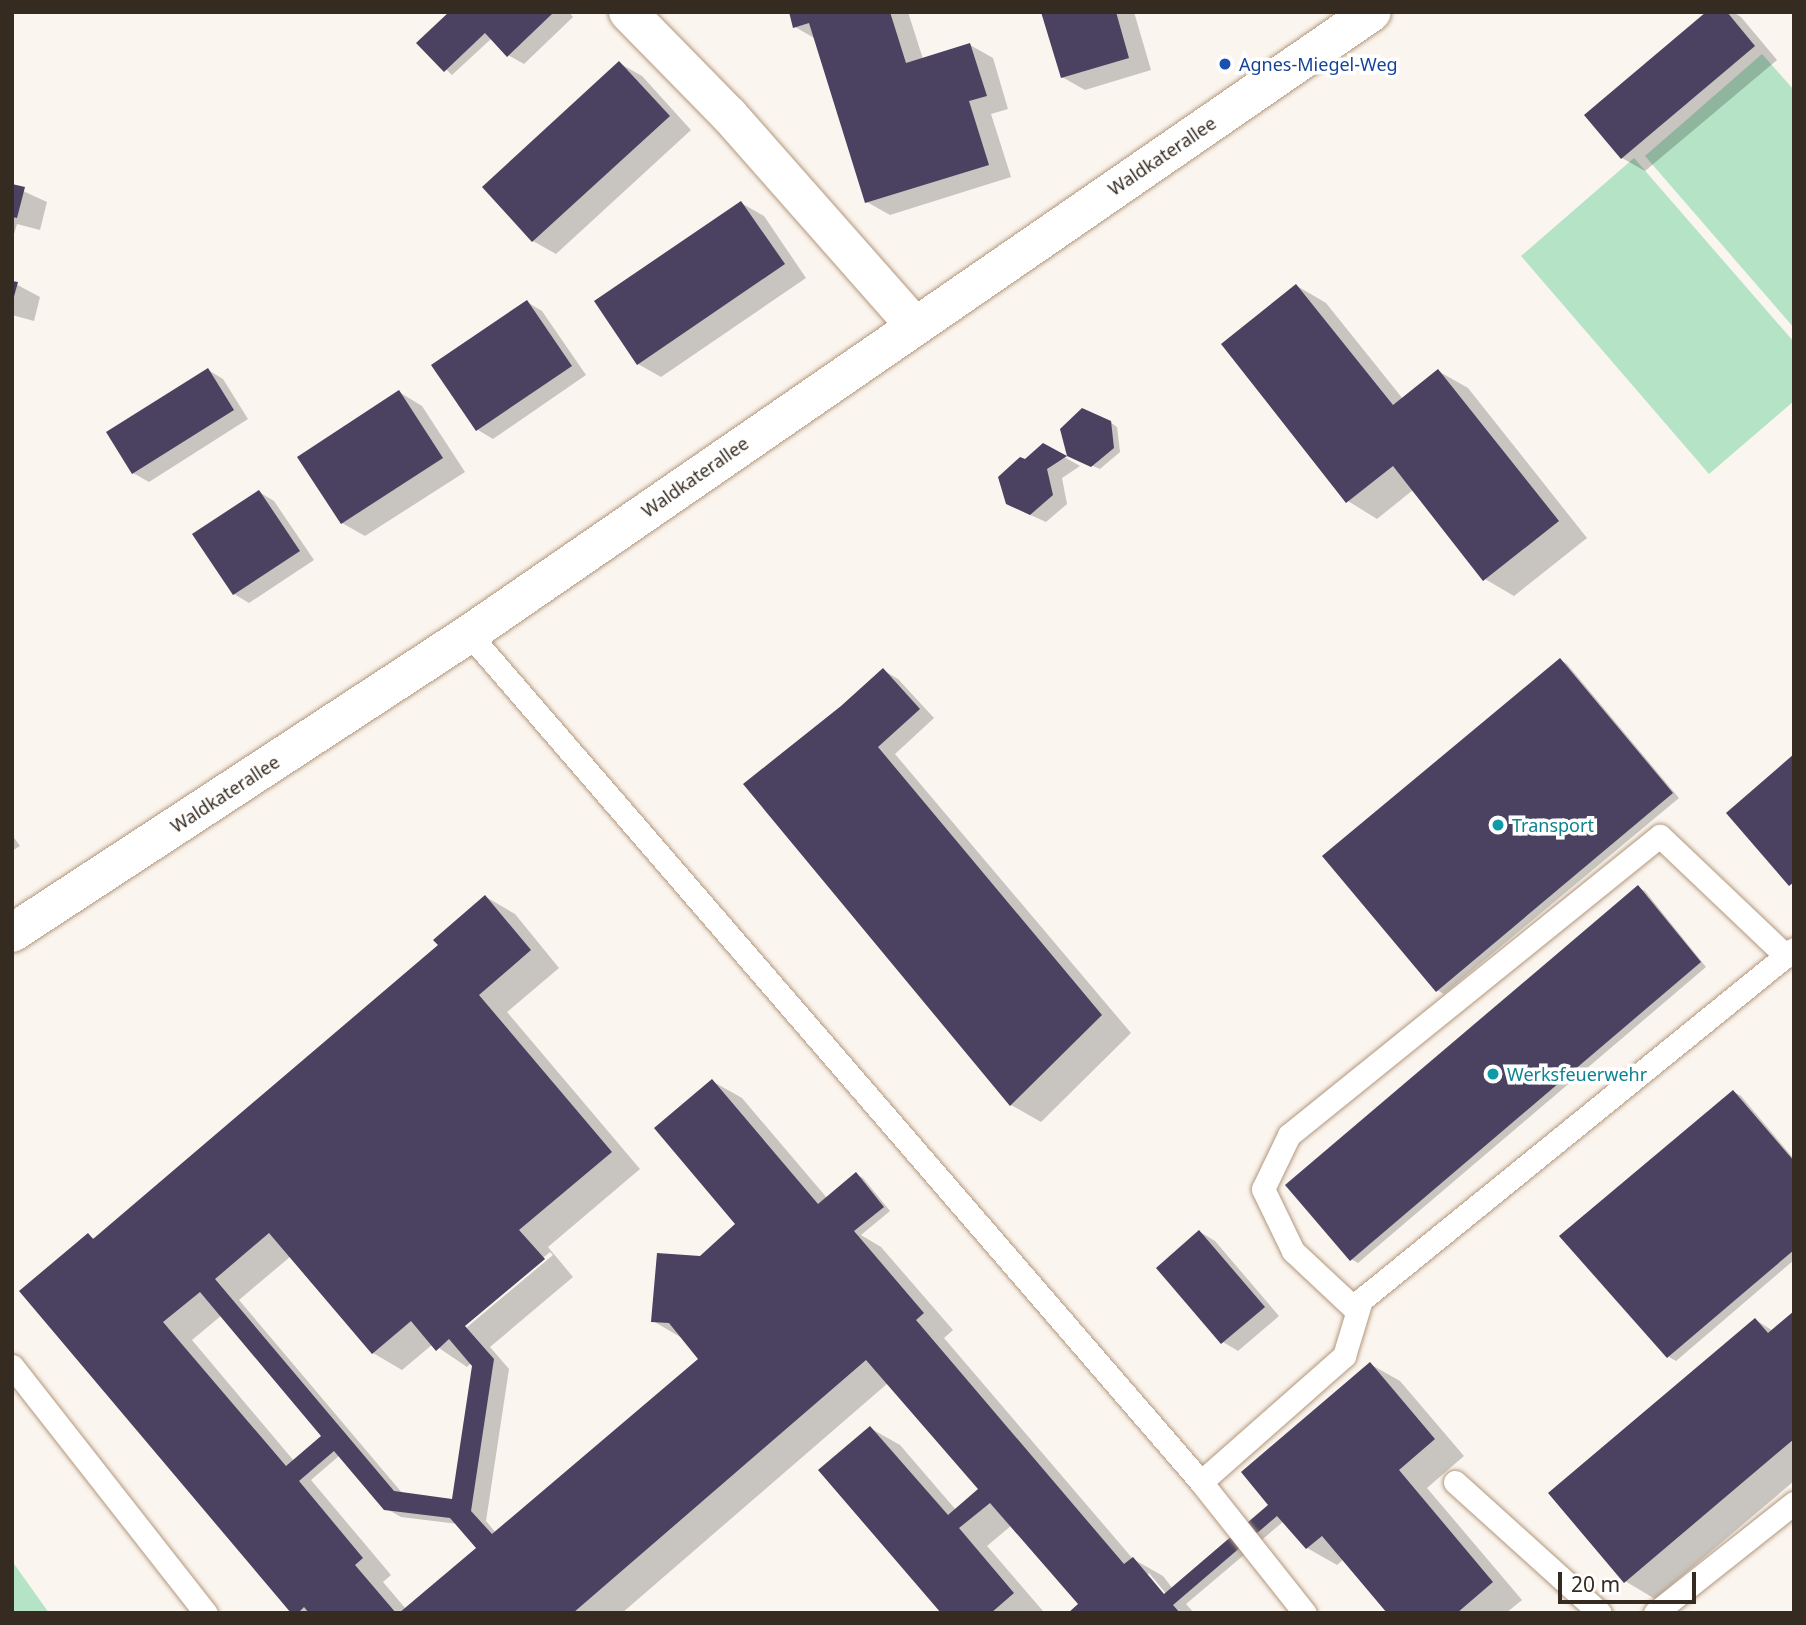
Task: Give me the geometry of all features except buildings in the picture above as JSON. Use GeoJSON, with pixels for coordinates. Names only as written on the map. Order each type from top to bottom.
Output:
{"type":"FeatureCollection","features":[{"type":"Feature","properties":{"kind":"street"},"geometry":{"type":"LineString","coordinates":[[628,12],[729,115],[915,325]]}},
{"type":"Feature","properties":{"kind":"street","name":"Waldkaterallee"},"geometry":{"type":"LineString","coordinates":[[12,933],[470,634],[1372,12]]}},
{"type":"Feature","properties":{"kind":"lane"},"geometry":{"type":"LineString","coordinates":[[470,634],[1201,1482],[1305,1613]]}},
{"type":"Feature","properties":{"kind":"lane"},"geometry":{"type":"LineString","coordinates":[[1201,1482],[1344,1356],[1361,1300],[1790,953],[1660,836],[1289,1135],[1262,1189],[1293,1251],[1357,1311]]}},
{"type":"Feature","properties":{"kind":"lane"},"geometry":{"type":"LineString","coordinates":[[12,1366],[206,1613]]}},
{"type":"Feature","properties":{"kind":"lane"},"geometry":{"type":"LineString","coordinates":[[1455,1482],[1600,1613]]}},
{"type":"Feature","properties":{"kind":"lane"},"geometry":{"type":"LineString","coordinates":[[1655,1613],[1794,1503]]}},
{"type":"Feature","properties":{"kind":"green space"},"geometry":{"type":"Polygon","coordinates":[[[1762,54],[1794,90],[1794,328],[1645,156],[1762,54]]]}},
{"type":"Feature","properties":{"kind":"green space"},"geometry":{"type":"Polygon","coordinates":[[[1634,158],[1794,342],[1794,401],[1709,474],[1521,256],[1634,158]]]}},
{"type":"Feature","properties":{"kind":"green space"},"geometry":{"type":"Polygon","coordinates":[[[12,1561],[49,1613],[12,1613],[12,1561]]]}},
{"type":"Feature","properties":{"kind":"place","name":"Agnes-Miegel-Weg"},"geometry":{"type":"Point","coordinates":[1225,64]}},
{"type":"Feature","properties":{"kind":"place","name":"Transport"},"geometry":{"type":"Point","coordinates":[1498,825]}},
{"type":"Feature","properties":{"kind":"place","name":"Werksfeuerwehr"},"geometry":{"type":"Point","coordinates":[1493,1074]}}]}
